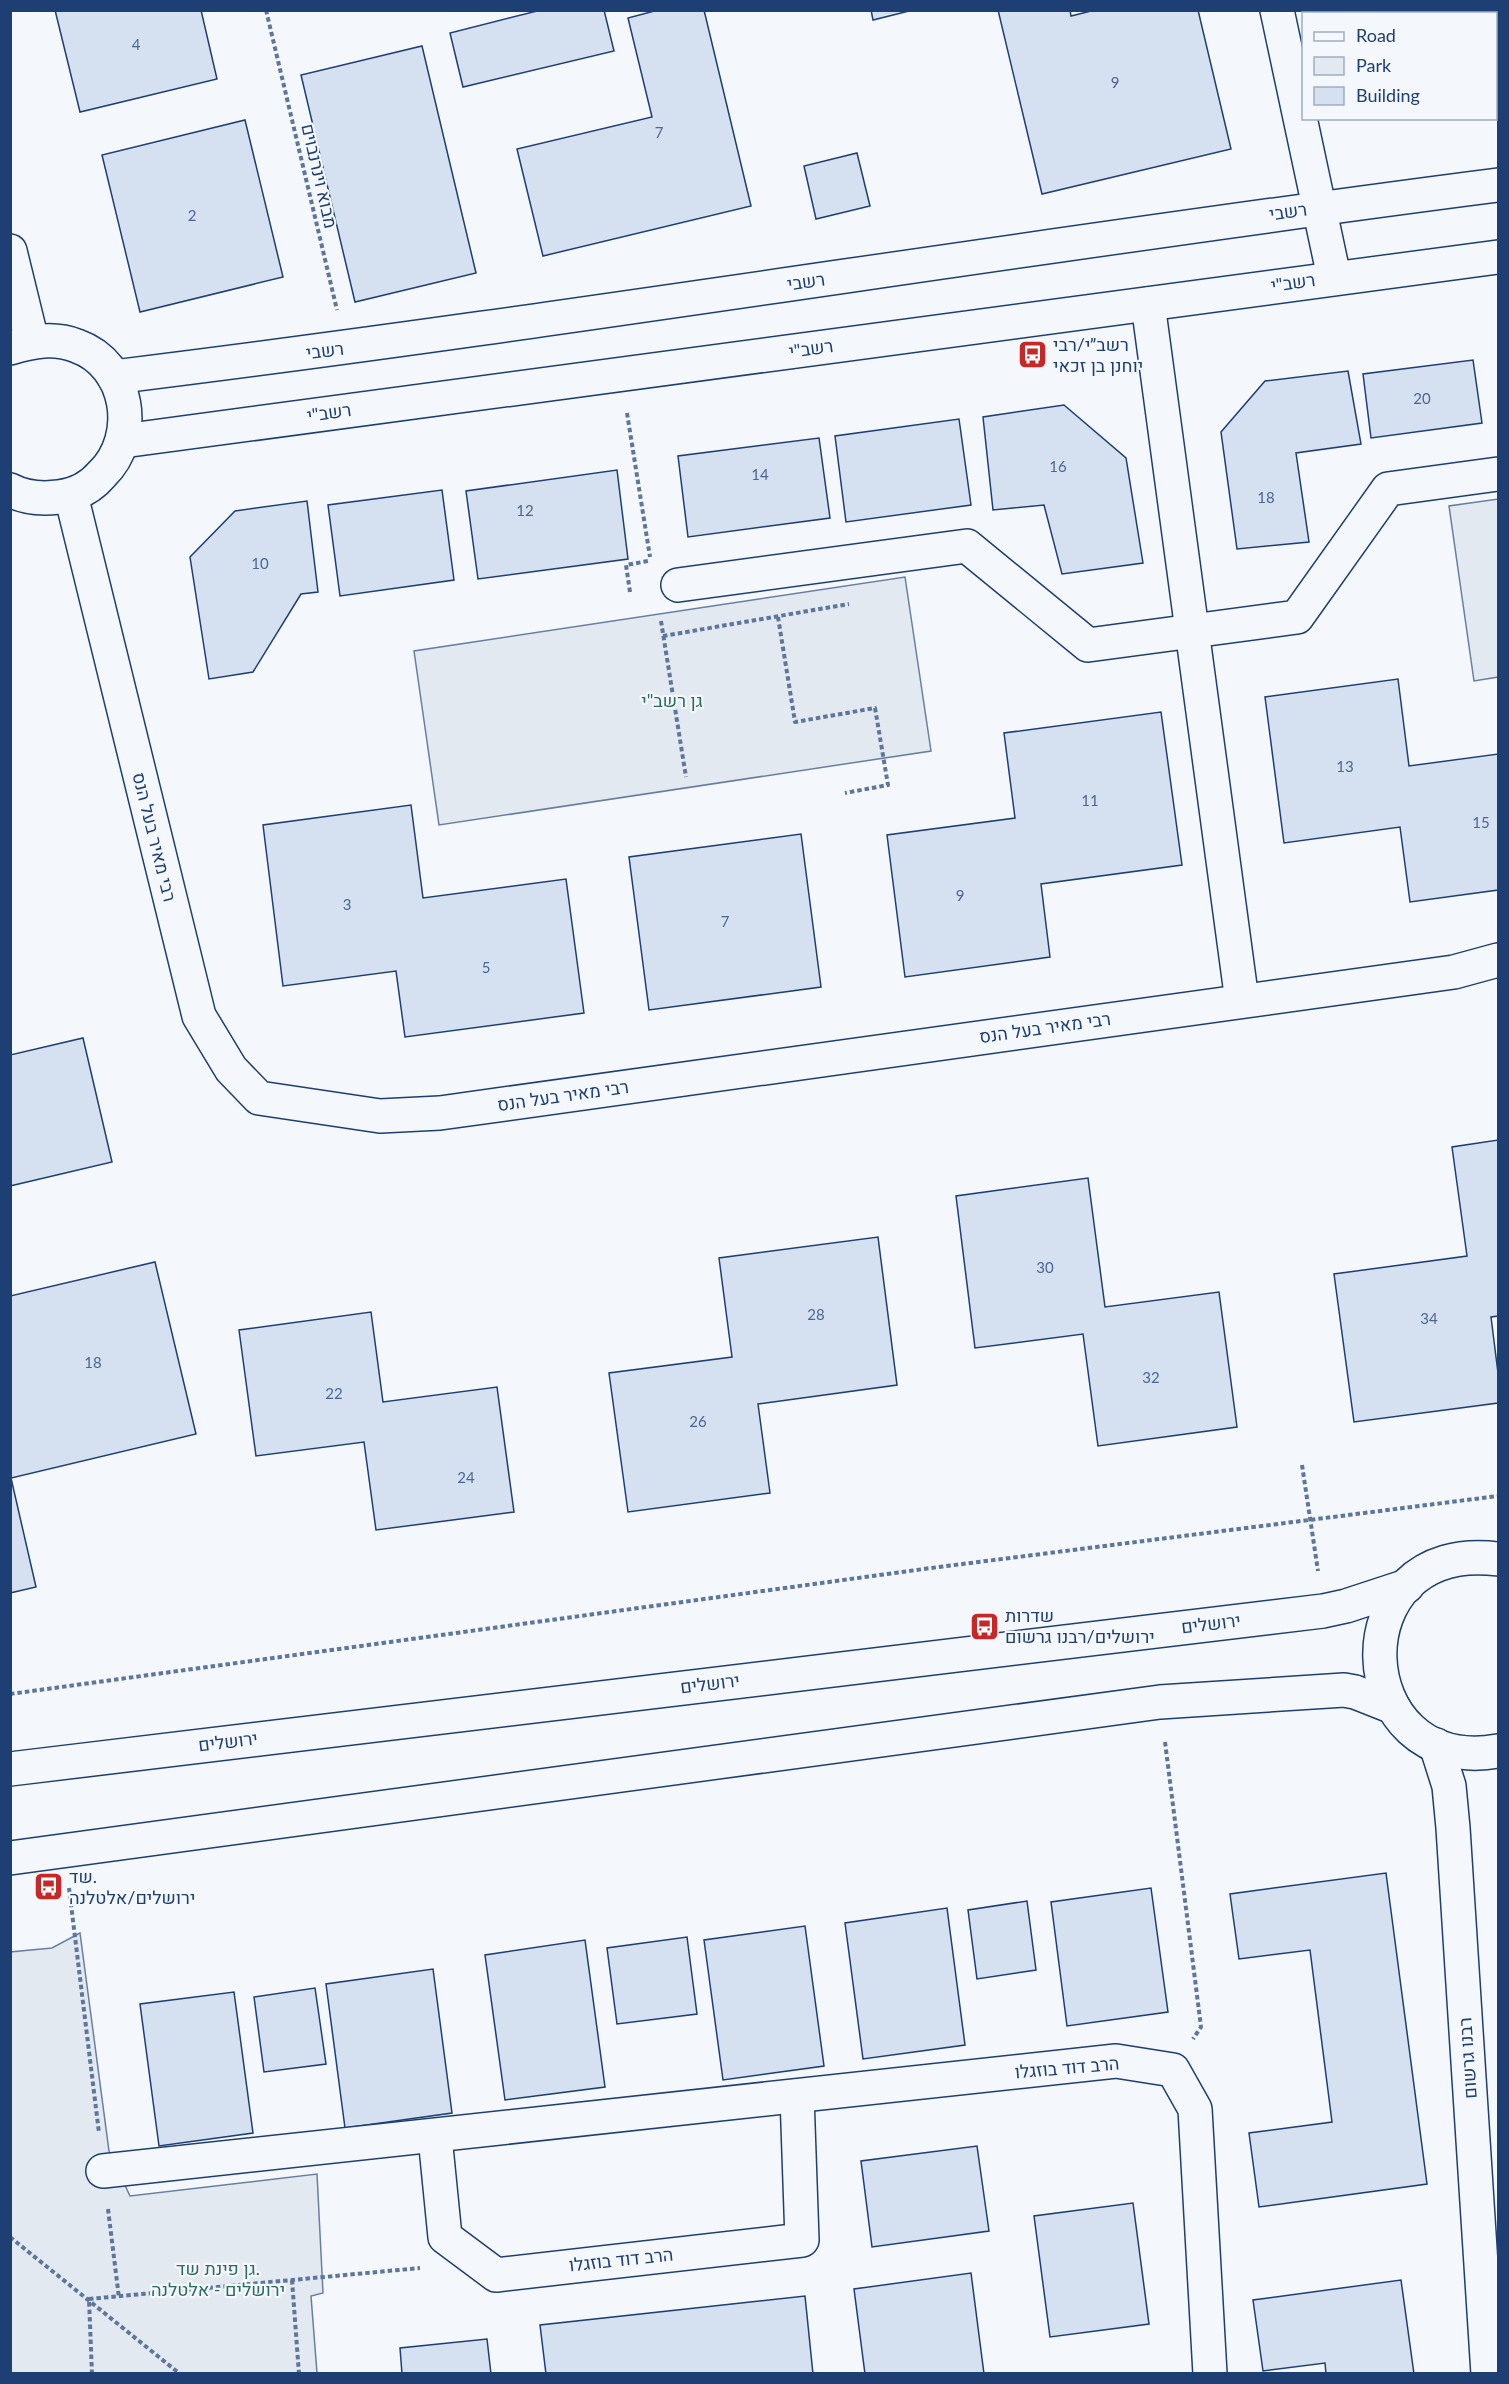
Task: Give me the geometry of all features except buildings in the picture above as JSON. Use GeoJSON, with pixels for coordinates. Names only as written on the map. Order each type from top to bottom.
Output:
{"type":"FeatureCollection","features":[{"type":"Feature","properties":{"kind":"street"},"geometry":{"type":"LineString","coordinates":[[1277,10],[1334,277]]}},
{"type":"Feature","properties":{"kind":"street","name":"רשבי"},"geometry":{"type":"LineString","coordinates":[[114,377],[346,348],[1320,208],[1498,185]]}},
{"type":"Feature","properties":{"kind":"street"},"geometry":{"type":"LineString","coordinates":[[10,251],[21,345],[56,340],[79,346],[99,359],[114,377],[123,397],[126,419],[123,441],[112,464],[94,483],[71,495],[44,499],[18,494],[10,490]]}},
{"type":"Feature","properties":{"kind":"street","name":"רשב\"י"},"geometry":{"type":"LineString","coordinates":[[123,441],[1498,256]]}},
{"type":"Feature","properties":{"kind":"street"},"geometry":{"type":"LineString","coordinates":[[1148,304],[1242,1001]]}},
{"type":"Feature","properties":{"kind":"street"},"geometry":{"type":"LineString","coordinates":[[678,585],[967,546],[1088,645],[1192,632],[1297,617],[1388,489],[1498,474]]}},
{"type":"Feature","properties":{"kind":"street","name":"רבי מאיר בעל הנס"},"geometry":{"type":"LineString","coordinates":[[71,495],[175,926],[199,1016],[231,1069],[259,1098],[380,1116],[441,1113],[1454,972],[1498,960]]}},
{"type":"Feature","properties":{"kind":"street"},"geometry":{"type":"LineString","coordinates":[[1498,1559],[1477,1556],[1451,1559],[1427,1570],[1398,1596],[1385,1619],[1379,1644],[1379,1670],[1386,1695],[1404,1722],[1419,1735],[1436,1745],[1469,1754],[1481,1755],[1498,1752]]}},
{"type":"Feature","properties":{"kind":"street","name":"ירושלים"},"geometry":{"type":"LineString","coordinates":[[10,1768],[1323,1611],[1407,1586]]}},
{"type":"Feature","properties":{"kind":"street"},"geometry":{"type":"LineString","coordinates":[[10,1858],[1160,1702],[1344,1690],[1393,1707]]}},
{"type":"Feature","properties":{"kind":"street","name":"רבנו גרשום"},"geometry":{"type":"LineString","coordinates":[[1436,1745],[1449,1786],[1453,1828],[1488,2373]]}},
{"type":"Feature","properties":{"kind":"street","name":"הרב דוד בוזגלו"},"geometry":{"type":"LineString","coordinates":[[104,2171],[1116,2061],[1173,2070]]}},
{"type":"Feature","properties":{"kind":"street"},"geometry":{"type":"LineString","coordinates":[[1173,2070],[1195,2109],[1210,2373]]}},
{"type":"Feature","properties":{"kind":"street","name":"הרב דוד בוזגלו"},"geometry":{"type":"LineString","coordinates":[[445,2237],[495,2275],[801,2240],[797,2096]]}},
{"type":"Feature","properties":{"kind":"street"},"geometry":{"type":"LineString","coordinates":[[435,2136],[445,2237]]}},
{"type":"Feature","properties":{"kind":"path","name":"מבוא וינרנבוים"},"geometry":{"type":"LineString","coordinates":[[266,10],[346,348]]}},
{"type":"Feature","properties":{"kind":"path"},"geometry":{"type":"LineString","coordinates":[[663,636],[859,603]]}},
{"type":"Feature","properties":{"kind":"path"},"geometry":{"type":"LineString","coordinates":[[778,617],[795,722],[875,708],[888,785],[845,793]]}},
{"type":"Feature","properties":{"kind":"path"},"geometry":{"type":"LineString","coordinates":[[1302,1465],[1311,1521]]}},
{"type":"Feature","properties":{"kind":"path"},"geometry":{"type":"LineString","coordinates":[[10,1694],[931,1568],[1498,1496]]}},
{"type":"Feature","properties":{"kind":"path"},"geometry":{"type":"LineString","coordinates":[[1160,1702],[1201,2027],[1173,2070]]}},
{"type":"Feature","properties":{"kind":"path"},"geometry":{"type":"LineString","coordinates":[[65,1851],[119,2298]]}},
{"type":"Feature","properties":{"kind":"path"},"geometry":{"type":"LineString","coordinates":[[10,2237],[180,2373]]}},
{"type":"Feature","properties":{"kind":"path"},"geometry":{"type":"LineString","coordinates":[[89,2299],[119,2298],[429,2267],[445,2237]]}},
{"type":"Feature","properties":{"kind":"path"},"geometry":{"type":"LineString","coordinates":[[292,2280],[299,2373]]}},
{"type":"Feature","properties":{"kind":"path"},"geometry":{"type":"LineString","coordinates":[[89,2299],[92,2373]]}},
{"type":"Feature","properties":{"kind":"green space"},"geometry":{"type":"Polygon","coordinates":[[[1498,499],[1498,677],[1474,681],[1449,506],[1498,499]]]}},
{"type":"Feature","properties":{"kind":"green space","name":"גן רשב\"י"},"geometry":{"type":"Polygon","coordinates":[[[905,577],[931,751],[439,825],[414,651],[905,577]]]}},
{"type":"Feature","properties":{"kind":"green space","name":"גן פינת שד. ירושלים - אלטלנה"},"geometry":{"type":"Polygon","coordinates":[[[80,1933],[109,2151],[130,2196],[317,2174],[323,2293],[311,2296],[317,2373],[11,2373],[10,1952],[52,1948],[80,1933]]]}},
{"type":"Feature","properties":{"kind":"place","name":"רשב״י/רבי יוחנן בן זכאי"},"geometry":{"type":"Point","coordinates":[1032,355]}},
{"type":"Feature","properties":{"kind":"place","name":"שדרות ירושלים/רבנו גרשום"},"geometry":{"type":"Point","coordinates":[984,1626]}},
{"type":"Feature","properties":{"kind":"place","name":"שד. ירושלים/אלטלנה"},"geometry":{"type":"Point","coordinates":[48,1887]}}]}
